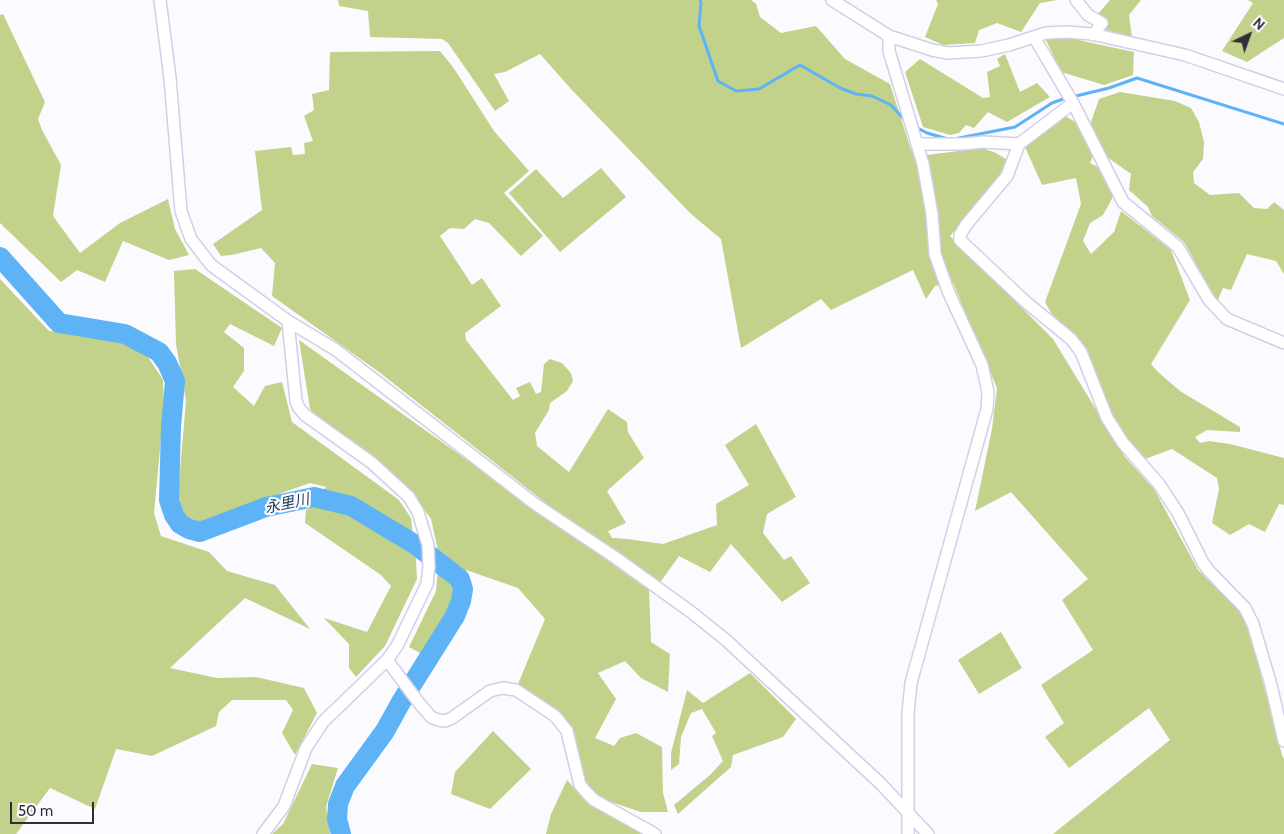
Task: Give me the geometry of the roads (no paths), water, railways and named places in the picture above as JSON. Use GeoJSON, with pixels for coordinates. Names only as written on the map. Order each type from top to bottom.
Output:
{"type":"FeatureCollection","features":[{"type":"Feature","properties":{"kind":"street"},"geometry":{"type":"LineString","coordinates":[[160,0],[170,78],[181,211],[185,227],[196,247],[211,265],[288,321],[336,350],[536,504],[691,612],[726,640],[880,784],[928,834]]}},
{"type":"Feature","properties":{"kind":"street"},"geometry":{"type":"LineString","coordinates":[[832,0],[890,36],[932,50],[948,53],[981,51],[1046,34],[1067,32],[1093,35],[1184,55],[1284,89]]}},
{"type":"Feature","properties":{"kind":"street"},"geometry":{"type":"LineString","coordinates":[[1076,0],[1088,15],[1102,23],[1093,35]]}},
{"type":"Feature","properties":{"kind":"street"},"geometry":{"type":"LineString","coordinates":[[890,36],[889,52],[918,144],[932,214],[934,254],[948,292],[982,366],[988,392],[988,409],[911,683],[908,713],[908,834]]}},
{"type":"Feature","properties":{"kind":"street"},"geometry":{"type":"LineString","coordinates":[[1034,37],[1071,98],[1123,202],[1178,247],[1209,300],[1227,319],[1284,343]]}},
{"type":"Feature","properties":{"kind":"street"},"geometry":{"type":"LineString","coordinates":[[1071,98],[1018,144],[1007,176],[966,225],[960,235],[960,240],[1027,303],[1071,338],[1081,352],[1108,418],[1123,443],[1159,484],[1174,506],[1203,563],[1245,608],[1253,624],[1271,685],[1284,741]]}},
{"type":"Feature","properties":{"kind":"street"},"geometry":{"type":"LineString","coordinates":[[918,144],[984,142],[1018,144]]}},
{"type":"Feature","properties":{"kind":"street"},"geometry":{"type":"LineString","coordinates":[[263,834],[284,806],[306,748],[323,722],[387,660],[397,646],[427,584],[429,567],[428,545],[418,512],[409,497],[372,463],[305,415],[299,408],[296,401],[288,321]]}},
{"type":"Feature","properties":{"kind":"street"},"geometry":{"type":"LineString","coordinates":[[387,660],[419,703],[431,717],[438,720],[445,721],[452,718],[490,691],[503,688],[516,690],[555,716],[566,731],[580,785],[587,793],[594,800],[655,834]]}},
{"type":"Feature","properties":{"kind":"waterway"},"geometry":{"type":"LineString","coordinates":[[700,0],[699,26],[718,81],[736,91],[759,89],[800,65],[840,88],[856,94],[872,96],[891,105],[905,120]]}},
{"type":"Feature","properties":{"kind":"waterway"},"geometry":{"type":"LineString","coordinates":[[1072,97],[1109,88],[1137,78],[1284,124]]}},
{"type":"Feature","properties":{"kind":"waterway"},"geometry":{"type":"LineString","coordinates":[[954,139],[1015,127],[1052,103],[1066,98]]}},
{"type":"Feature","properties":{"kind":"waterway"},"geometry":{"type":"LineString","coordinates":[[914,126],[927,133],[948,139]]}},
{"type":"Feature","properties":{"kind":"waterway","name":"永里川"},"geometry":{"type":"LineString","coordinates":[[0,257],[59,323],[125,334],[159,352],[167,363],[175,381],[171,427],[169,500],[174,515],[180,524],[200,532],[266,507],[314,497],[351,506],[416,545],[460,579],[463,589],[455,616],[385,731],[345,786],[338,804],[337,819],[341,834]]}}]}
